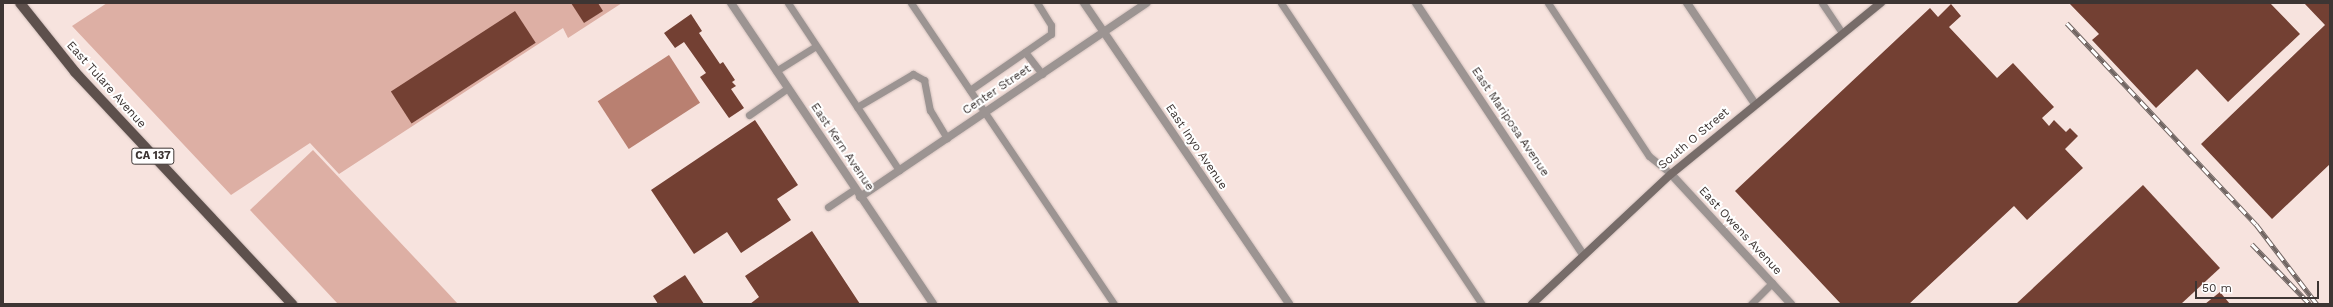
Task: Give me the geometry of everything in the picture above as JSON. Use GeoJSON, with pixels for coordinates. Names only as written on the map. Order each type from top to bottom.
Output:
{"type":"FeatureCollection","features":[{"type":"Feature","properties":{"kind":"main road","name":"East Tulare Avenue"},"geometry":{"type":"LineString","coordinates":[[20,3],[75,72],[292,304]]}},
{"type":"Feature","properties":{"kind":"main road","name":"South O Street"},"geometry":{"type":"LineString","coordinates":[[1532,304],[1583,254],[1671,174],[1842,33],[1881,3]]}},
{"type":"Feature","properties":{"kind":"street","name":"East Kern Avenue"},"geometry":{"type":"LineString","coordinates":[[731,3],[933,304]]}},
{"type":"Feature","properties":{"kind":"street","name":"East Inyo Avenue"},"geometry":{"type":"LineString","coordinates":[[1084,3],[1289,304]]}},
{"type":"Feature","properties":{"kind":"street","name":"Center Street"},"geometry":{"type":"LineString","coordinates":[[860,197],[1147,3]]}},
{"type":"Feature","properties":{"kind":"street","name":"East Mariposa Avenue"},"geometry":{"type":"LineString","coordinates":[[1416,3],[1583,254]]}},
{"type":"Feature","properties":{"kind":"street"},"geometry":{"type":"LineString","coordinates":[[1687,3],[1755,104]]}},
{"type":"Feature","properties":{"kind":"street","name":"East Owens Avenue"},"geometry":{"type":"LineString","coordinates":[[1671,174],[1792,304]]}},
{"type":"Feature","properties":{"kind":"lane"},"geometry":{"type":"LineString","coordinates":[[788,3],[899,170]]}},
{"type":"Feature","properties":{"kind":"lane"},"geometry":{"type":"LineString","coordinates":[[911,3],[1114,304]]}},
{"type":"Feature","properties":{"kind":"lane"},"geometry":{"type":"LineString","coordinates":[[970,90],[1052,34],[1052,25],[1037,3]]}},
{"type":"Feature","properties":{"kind":"lane"},"geometry":{"type":"LineString","coordinates":[[1281,3],[1482,304]]}},
{"type":"Feature","properties":{"kind":"lane"},"geometry":{"type":"LineString","coordinates":[[1548,3],[1649,156],[1671,174]]}},
{"type":"Feature","properties":{"kind":"lane"},"geometry":{"type":"LineString","coordinates":[[1822,3],[1842,33]]}},
{"type":"Feature","properties":{"kind":"lane"},"geometry":{"type":"LineString","coordinates":[[776,71],[816,46]]}},
{"type":"Feature","properties":{"kind":"lane"},"geometry":{"type":"LineString","coordinates":[[1025,52],[1042,74]]}},
{"type":"Feature","properties":{"kind":"lane"},"geometry":{"type":"LineString","coordinates":[[857,107],[913,74],[924,80],[930,110],[947,138]]}},
{"type":"Feature","properties":{"kind":"lane"},"geometry":{"type":"LineString","coordinates":[[748,115],[788,88]]}},
{"type":"Feature","properties":{"kind":"lane"},"geometry":{"type":"LineString","coordinates":[[828,207],[855,189]]}},
{"type":"Feature","properties":{"kind":"lane"},"geometry":{"type":"LineString","coordinates":[[1751,304],[1772,283]]}},
{"type":"Feature","properties":{"kind":"shaded area"},"geometry":{"type":"Polygon","coordinates":[[[107,3],[622,3],[568,38],[563,28],[339,174],[310,143],[231,195],[72,26],[107,3]]]}},
{"type":"Feature","properties":{"kind":"shaded area"},"geometry":{"type":"Polygon","coordinates":[[[669,55],[700,103],[629,149],[598,101],[669,55]]]}},
{"type":"Feature","properties":{"kind":"shaded area"},"geometry":{"type":"Polygon","coordinates":[[[313,150],[458,304],[338,304],[250,210],[313,150]]]}},
{"type":"Feature","properties":{"kind":"building"},"geometry":{"type":"Polygon","coordinates":[[[571,3],[598,3],[603,11],[584,23],[571,3]]]}},
{"type":"Feature","properties":{"kind":"building"},"geometry":{"type":"Polygon","coordinates":[[[2069,3],[2270,3],[2300,34],[2228,102],[2197,69],[2156,108],[2092,40],[2099,34],[2069,3]]]}},
{"type":"Feature","properties":{"kind":"building"},"geometry":{"type":"Polygon","coordinates":[[[2304,3],[2330,3],[2330,164],[2272,219],[2201,144],[2325,25],[2304,3]]]}},
{"type":"Feature","properties":{"kind":"building"},"geometry":{"type":"Polygon","coordinates":[[[1951,4],[1961,16],[1949,27],[1997,78],[2013,63],[2054,107],[2042,118],[2049,126],[2054,120],[2066,132],[2070,128],[2078,136],[2065,149],[2083,168],[2027,220],[2014,206],[1909,304],[1841,304],[1735,191],[1930,8],[1938,17],[1951,4]]]}},
{"type":"Feature","properties":{"kind":"building"},"geometry":{"type":"Polygon","coordinates":[[[515,11],[536,43],[412,123],[391,92],[515,11]]]}},
{"type":"Feature","properties":{"kind":"building"},"geometry":{"type":"Polygon","coordinates":[[[691,14],[702,31],[699,33],[720,64],[723,62],[735,80],[732,82],[736,86],[731,89],[744,108],[729,118],[700,77],[706,73],[684,42],[675,48],[664,33],[691,14]]]}},
{"type":"Feature","properties":{"kind":"building"},"geometry":{"type":"Polygon","coordinates":[[[755,120],[798,185],[777,199],[791,220],[741,253],[727,232],[694,254],[651,190],[755,120]]]}},
{"type":"Feature","properties":{"kind":"building"},"geometry":{"type":"Polygon","coordinates":[[[2143,185],[2220,268],[2181,304],[2016,304],[2143,185]]]}},
{"type":"Feature","properties":{"kind":"building"},"geometry":{"type":"Polygon","coordinates":[[[812,231],[860,304],[750,304],[759,297],[745,276],[812,231]]]}},
{"type":"Feature","properties":{"kind":"building"},"geometry":{"type":"Polygon","coordinates":[[[685,275],[704,304],[658,304],[653,296],[685,275]]]}},
{"type":"Feature","properties":{"kind":"building"},"geometry":{"type":"Polygon","coordinates":[[[2220,292],[2230,304],[2205,304],[2220,292]]]}},
{"type":"Feature","properties":{"kind":"railway"},"geometry":{"type":"LineString","coordinates":[[2067,23],[2256,224],[2317,304]]}},
{"type":"Feature","properties":{"kind":"railway"},"geometry":{"type":"LineString","coordinates":[[2252,244],[2310,304]]}}]}
